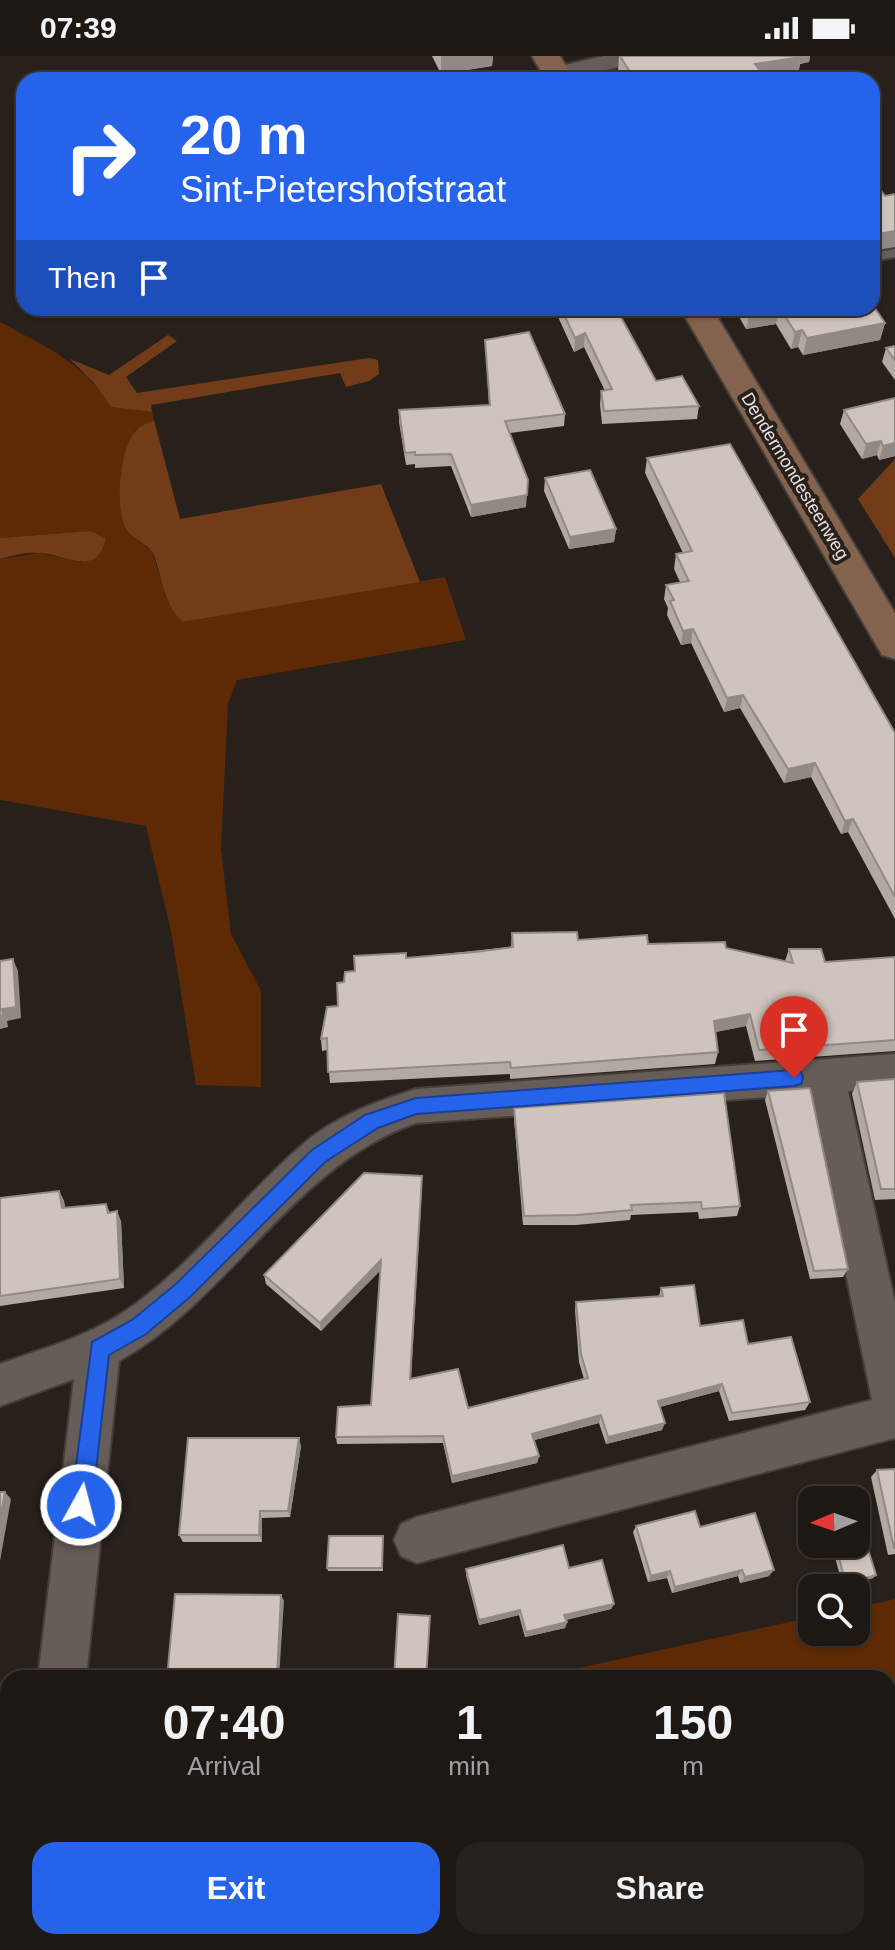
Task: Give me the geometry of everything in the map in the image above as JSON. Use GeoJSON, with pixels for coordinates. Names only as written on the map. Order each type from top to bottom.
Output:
{"type":"FeatureCollection","features":[{"type":"Feature","properties":{"kind":"main road","name":"Dendermondesteenweg"},"geometry":{"type":"LineString","coordinates":[[701,316],[895,645]]}},
{"type":"Feature","properties":{"kind":"street"},"geometry":{"type":"LineString","coordinates":[[554,70],[636,56]]}},
{"type":"Feature","properties":{"kind":"street"},"geometry":{"type":"LineString","coordinates":[[0,1385],[99,1349],[139,1327],[183,1290],[318,1156],[372,1121],[416,1106],[895,1071]]}},
{"type":"Feature","properties":{"kind":"street"},"geometry":{"type":"LineString","coordinates":[[825,1075],[895,1403]]}},
{"type":"Feature","properties":{"kind":"street"},"geometry":{"type":"LineString","coordinates":[[63,1670],[99,1349]]}},
{"type":"Feature","properties":{"kind":"street"},"geometry":{"type":"LineString","coordinates":[[417,1540],[895,1416]]}},
{"type":"Feature","properties":{"kind":"shaded area"},"geometry":{"type":"Polygon","coordinates":[[[0,322],[75,366],[111,407],[152,412],[154,420],[134,431],[138,541],[152,551],[167,600],[183,622],[445,577],[466,640],[237,680],[228,704],[221,849],[231,934],[261,991],[261,1087],[196,1085],[171,931],[146,826],[0,800],[0,559],[39,553],[82,562],[106,538],[90,531],[0,538],[0,322]]]}},
{"type":"Feature","properties":{"kind":"shaded area"},"geometry":{"type":"Polygon","coordinates":[[[168,335],[177,341],[126,377],[137,393],[369,358],[378,360],[379,374],[369,381],[346,387],[340,373],[151,405],[152,412],[111,407],[94,383],[70,359],[109,375],[168,335]]]}},
{"type":"Feature","properties":{"kind":"shaded area"},"geometry":{"type":"Polygon","coordinates":[[[154,420],[180,519],[381,484],[420,582],[183,622],[168,599],[154,555],[127,530],[121,509],[120,481],[129,442],[138,429],[154,420]]]}},
{"type":"Feature","properties":{"kind":"shaded area"},"geometry":{"type":"Polygon","coordinates":[[[895,459],[895,558],[858,499],[895,459]]]}},
{"type":"Feature","properties":{"kind":"shaded area"},"geometry":{"type":"Polygon","coordinates":[[[90,531],[106,538],[95,558],[88,561],[33,553],[0,559],[0,538],[90,531]]]}},
{"type":"Feature","properties":{"kind":"shaded area"},"geometry":{"type":"Polygon","coordinates":[[[895,1599],[895,1670],[570,1670],[798,1620],[798,1646],[870,1646],[870,1605],[895,1599]]]}},
{"type":"Feature","properties":{"kind":"building"},"geometry":{"type":"Polygon","coordinates":[[[620,56],[801,57],[755,64],[761,72],[630,72],[620,56]]]}},
{"type":"Feature","properties":{"kind":"building"},"geometry":{"type":"Polygon","coordinates":[[[880,189],[885,196],[895,194],[895,231],[880,234],[880,189]]]}},
{"type":"Feature","properties":{"kind":"building"},"geometry":{"type":"Polygon","coordinates":[[[565,316],[620,316],[656,381],[682,376],[699,406],[604,411],[601,391],[612,389],[585,333],[575,338],[565,316]]]}},
{"type":"Feature","properties":{"kind":"building"},"geometry":{"type":"Polygon","coordinates":[[[785,316],[880,316],[885,323],[807,338],[802,330],[795,332],[785,316]]]}},
{"type":"Feature","properties":{"kind":"building"},"geometry":{"type":"Polygon","coordinates":[[[529,332],[565,414],[505,421],[528,480],[527,495],[471,505],[451,454],[405,453],[399,410],[490,405],[485,340],[529,332]]]}},
{"type":"Feature","properties":{"kind":"building"},"geometry":{"type":"Polygon","coordinates":[[[895,346],[895,360],[886,348],[895,346]]]}},
{"type":"Feature","properties":{"kind":"building"},"geometry":{"type":"Polygon","coordinates":[[[895,398],[895,443],[883,446],[881,441],[866,444],[844,410],[895,398]]]}},
{"type":"Feature","properties":{"kind":"building"},"geometry":{"type":"Polygon","coordinates":[[[730,444],[895,733],[895,897],[853,819],[845,821],[815,763],[788,769],[743,695],[727,698],[693,629],[683,631],[670,601],[674,600],[666,585],[689,581],[676,554],[692,551],[647,458],[730,444]]]}},
{"type":"Feature","properties":{"kind":"building"},"geometry":{"type":"Polygon","coordinates":[[[590,470],[616,529],[570,537],[545,478],[590,470]]]}},
{"type":"Feature","properties":{"kind":"building"},"geometry":{"type":"Polygon","coordinates":[[[577,932],[578,940],[647,935],[648,944],[725,942],[726,948],[793,963],[789,949],[821,949],[825,962],[895,957],[895,1040],[759,1050],[750,1014],[714,1021],[718,1052],[511,1068],[510,1062],[328,1072],[327,1038],[321,1039],[327,1007],[338,1006],[337,983],[344,982],[345,972],[355,971],[354,956],[406,953],[406,958],[475,952],[513,947],[512,933],[577,932]]]}},
{"type":"Feature","properties":{"kind":"building"},"geometry":{"type":"Polygon","coordinates":[[[13,959],[16,1007],[2,1009],[3,1015],[0,1016],[0,961],[13,959]]]}},
{"type":"Feature","properties":{"kind":"building"},"geometry":{"type":"Polygon","coordinates":[[[895,1079],[895,1189],[881,1189],[857,1082],[895,1079]]]}},
{"type":"Feature","properties":{"kind":"building"},"geometry":{"type":"Polygon","coordinates":[[[810,1088],[848,1269],[814,1271],[768,1091],[810,1088]]]}},
{"type":"Feature","properties":{"kind":"building"},"geometry":{"type":"Polygon","coordinates":[[[724,1093],[740,1206],[702,1209],[701,1202],[631,1205],[632,1210],[524,1216],[514,1108],[724,1093]]]}},
{"type":"Feature","properties":{"kind":"building"},"geometry":{"type":"Polygon","coordinates":[[[364,1173],[422,1176],[410,1379],[458,1369],[468,1408],[588,1378],[581,1354],[576,1302],[663,1296],[661,1288],[694,1285],[700,1326],[743,1320],[748,1344],[791,1337],[810,1402],[732,1413],[722,1384],[658,1401],[665,1423],[608,1437],[601,1415],[532,1434],[539,1456],[452,1476],[443,1436],[336,1437],[338,1407],[371,1405],[381,1260],[320,1323],[264,1275],[364,1173]]]}},
{"type":"Feature","properties":{"kind":"building"},"geometry":{"type":"Polygon","coordinates":[[[59,1191],[62,1208],[106,1204],[108,1213],[117,1211],[120,1279],[0,1296],[0,1198],[59,1191]]]}},
{"type":"Feature","properties":{"kind":"building"},"geometry":{"type":"Polygon","coordinates":[[[188,1438],[299,1438],[288,1511],[260,1511],[259,1535],[179,1535],[188,1438]]]}},
{"type":"Feature","properties":{"kind":"building"},"geometry":{"type":"Polygon","coordinates":[[[895,1469],[895,1548],[894,1548],[877,1470],[895,1469]]]}},
{"type":"Feature","properties":{"kind":"building"},"geometry":{"type":"Polygon","coordinates":[[[0,1492],[5,1492],[0,1518],[0,1492]]]}},
{"type":"Feature","properties":{"kind":"building"},"geometry":{"type":"Polygon","coordinates":[[[695,1511],[700,1527],[755,1513],[774,1570],[745,1577],[742,1570],[675,1587],[670,1571],[651,1576],[636,1526],[695,1511]]]}},
{"type":"Feature","properties":{"kind":"building"},"geometry":{"type":"Polygon","coordinates":[[[329,1536],[383,1536],[382,1568],[327,1568],[329,1536]]]}},
{"type":"Feature","properties":{"kind":"building"},"geometry":{"type":"Polygon","coordinates":[[[563,1545],[569,1568],[602,1560],[614,1604],[564,1615],[567,1622],[526,1632],[520,1610],[479,1620],[466,1569],[563,1545]]]}},
{"type":"Feature","properties":{"kind":"building"},"geometry":{"type":"Polygon","coordinates":[[[870,1556],[876,1575],[870,1577],[870,1574],[843,1574],[839,1558],[870,1556]]]}},
{"type":"Feature","properties":{"kind":"building"},"geometry":{"type":"Polygon","coordinates":[[[175,1594],[281,1595],[277,1670],[168,1670],[175,1594]]]}},
{"type":"Feature","properties":{"kind":"building"},"geometry":{"type":"Polygon","coordinates":[[[398,1614],[430,1616],[427,1670],[394,1670],[398,1614]]]}},
{"type":"Feature","properties":{"kind":"route"},"geometry":{"type":"LineString","coordinates":[[81,1505],[99,1349],[139,1327],[183,1290],[318,1156],[372,1121],[416,1106],[794,1078]]}}]}
